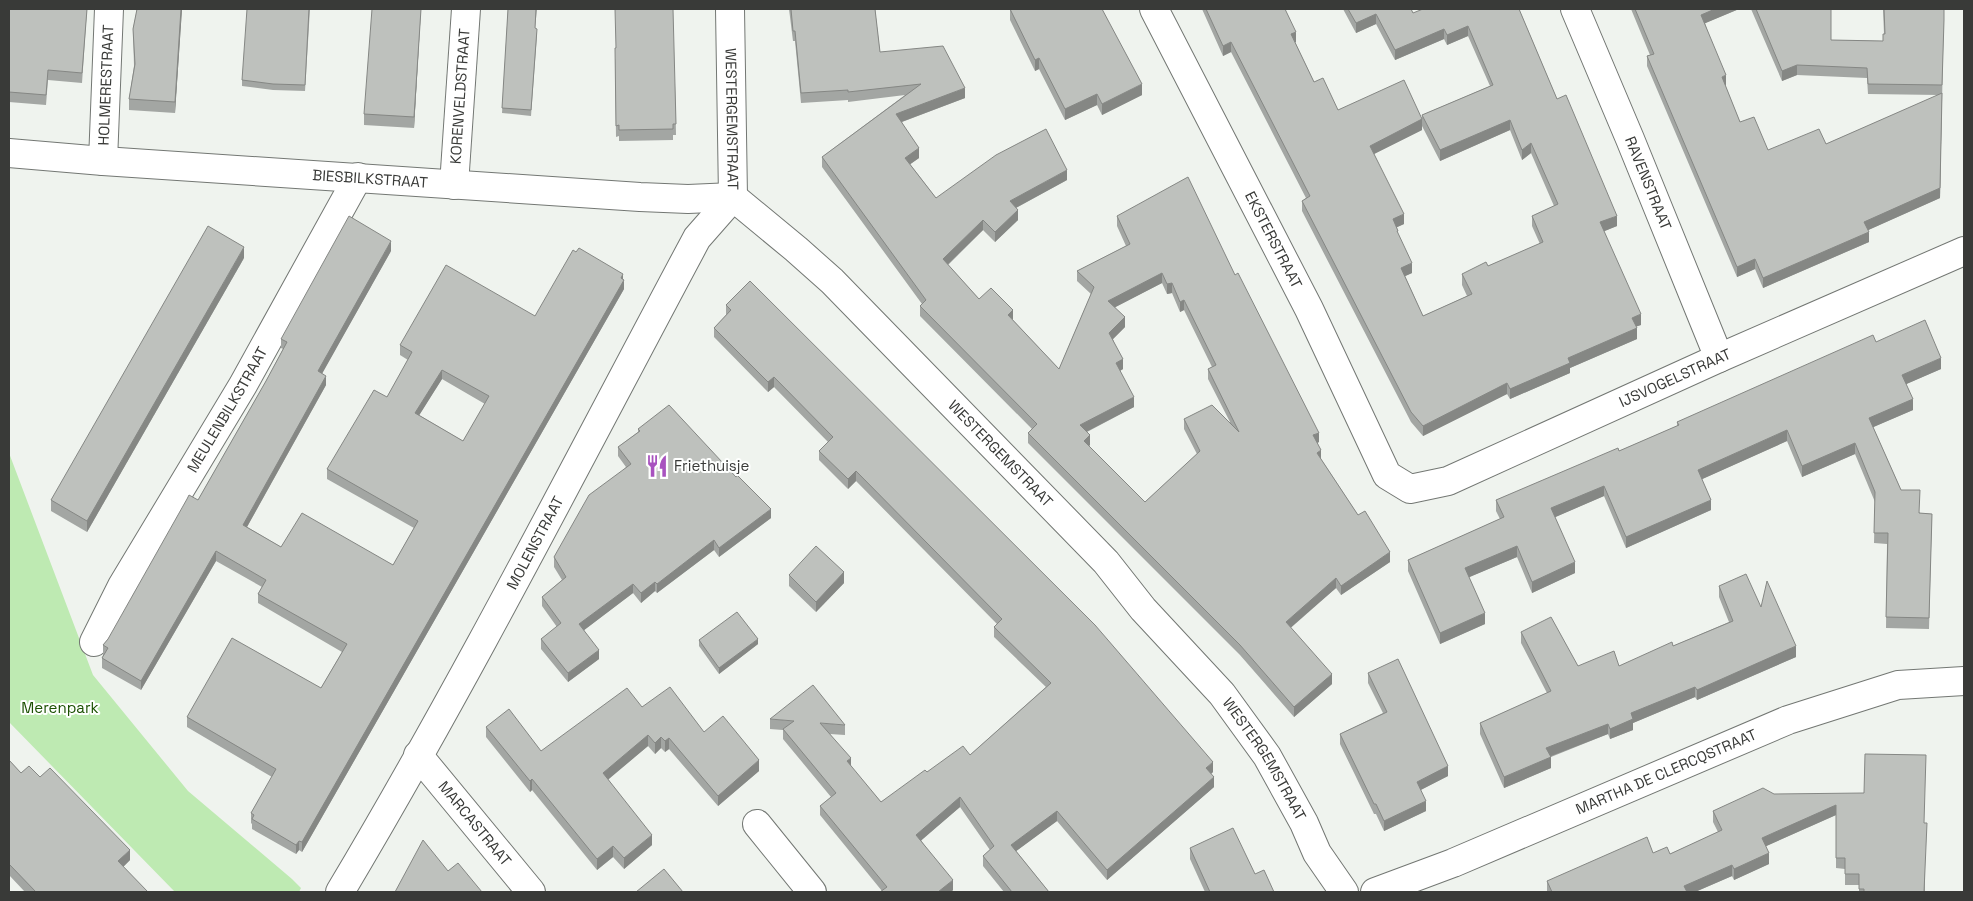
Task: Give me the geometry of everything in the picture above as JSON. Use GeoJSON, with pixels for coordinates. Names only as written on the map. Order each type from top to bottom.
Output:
{"type":"FeatureCollection","features":[{"type":"Feature","properties":{"kind":"street","name":"HOLMERESTRAAT"},"geometry":{"type":"LineString","coordinates":[[104,162],[109,9]]}},
{"type":"Feature","properties":{"kind":"street","name":"KORENVELDSTRAAT"},"geometry":{"type":"LineString","coordinates":[[454,185],[466,9]]}},
{"type":"Feature","properties":{"kind":"street","name":"WESTERGEMSTRAAT"},"geometry":{"type":"LineString","coordinates":[[730,9],[733,197],[832,281],[1106,562],[1142,609],[1222,694],[1267,756],[1304,823],[1317,853],[1344,892]]}},
{"type":"Feature","properties":{"kind":"street","name":"EKSTERSTRAAT"},"geometry":{"type":"LineString","coordinates":[[1154,9],[1309,309],[1387,475]]}},
{"type":"Feature","properties":{"kind":"street","name":"RAVENSTRAAT"},"geometry":{"type":"LineString","coordinates":[[1575,9],[1630,138],[1719,358]]}},
{"type":"Feature","properties":{"kind":"street","name":"BIESBILKSTRAAT"},"geometry":{"type":"LineString","coordinates":[[9,153],[104,162],[659,198],[733,197]]}},
{"type":"Feature","properties":{"kind":"street","name":"MEULENBILKSTRAAT"},"geometry":{"type":"LineString","coordinates":[[94,642],[122,586],[243,385],[358,177]]}},
{"type":"Feature","properties":{"kind":"street","name":"MOLENSTRAAT"},"geometry":{"type":"LineString","coordinates":[[340,892],[396,797],[531,550],[697,238],[733,197]]}},
{"type":"Feature","properties":{"kind":"street","name":"IJSVOGELSTRAAT"},"geometry":{"type":"LineString","coordinates":[[1387,475],[1410,489],[1448,481],[1719,358],[1964,251]]}},
{"type":"Feature","properties":{"kind":"street","name":"MARTHA DE CLERCQSTRAAT"},"geometry":{"type":"LineString","coordinates":[[1375,892],[1453,863],[1788,720],[1898,685],[1964,681]]}},
{"type":"Feature","properties":{"kind":"street","name":"MARCASTRAAT"},"geometry":{"type":"LineString","coordinates":[[418,755],[531,892]]}},
{"type":"Feature","properties":{"kind":"street"},"geometry":{"type":"LineString","coordinates":[[757,824],[812,892]]}},
{"type":"Feature","properties":{"kind":"green space","name":"Merenpark"},"geometry":{"type":"Polygon","coordinates":[[[9,453],[93,675],[188,791],[292,879],[301,888],[299,892],[175,892],[9,722],[9,453]]]}},
{"type":"Feature","properties":{"kind":"building"},"geometry":{"type":"Polygon","coordinates":[[[9,9],[87,9],[82,73],[48,70],[46,95],[9,92],[9,9]]]}},
{"type":"Feature","properties":{"kind":"building"},"geometry":{"type":"Polygon","coordinates":[[[137,9],[181,9],[175,102],[129,99],[135,64],[133,29],[137,9]]]}},
{"type":"Feature","properties":{"kind":"building"},"geometry":{"type":"Polygon","coordinates":[[[247,9],[309,9],[305,85],[273,84],[242,80],[247,9]]]}},
{"type":"Feature","properties":{"kind":"building"},"geometry":{"type":"Polygon","coordinates":[[[372,9],[421,9],[414,117],[364,114],[372,9]]]}},
{"type":"Feature","properties":{"kind":"building"},"geometry":{"type":"Polygon","coordinates":[[[508,9],[536,9],[535,28],[537,29],[531,110],[502,108],[508,9]]]}},
{"type":"Feature","properties":{"kind":"building"},"geometry":{"type":"Polygon","coordinates":[[[615,9],[673,9],[676,124],[673,124],[673,129],[619,130],[619,125],[616,126],[615,9]]]}},
{"type":"Feature","properties":{"kind":"building"},"geometry":{"type":"Polygon","coordinates":[[[791,9],[875,9],[880,52],[943,46],[965,88],[896,114],[919,148],[905,158],[936,198],[996,155],[1046,129],[1067,170],[1010,201],[1018,210],[995,232],[983,220],[943,259],[979,299],[991,288],[1013,310],[1008,315],[1059,369],[1094,287],[1077,271],[1130,244],[1117,216],[1188,177],[1235,275],[1238,273],[1319,433],[1313,435],[1321,450],[1317,453],[1358,515],[1365,511],[1390,552],[1341,586],[1336,578],[1286,622],[1332,674],[1294,707],[1240,645],[1028,433],[1037,424],[920,306],[926,300],[822,157],[921,84],[848,92],[848,90],[801,93],[795,31],[793,31],[791,9]],[[1162,273],[1108,301],[1125,317],[1109,333],[1123,359],[1116,363],[1134,397],[1080,425],[1090,435],[1084,441],[1145,502],[1200,451],[1184,419],[1212,405],[1239,432],[1208,369],[1216,365],[1184,300],[1180,302],[1172,283],[1167,284],[1162,273]]]}},
{"type":"Feature","properties":{"kind":"building"},"geometry":{"type":"Polygon","coordinates":[[[1010,9],[1102,9],[1142,84],[1102,104],[1097,94],[1065,109],[1039,58],[1035,60],[1010,9]]]}},
{"type":"Feature","properties":{"kind":"building"},"geometry":{"type":"Polygon","coordinates":[[[1206,9],[1285,9],[1296,32],[1291,34],[1314,82],[1323,78],[1338,110],[1404,80],[1422,119],[1370,146],[1404,214],[1393,219],[1412,263],[1401,268],[1423,316],[1472,294],[1462,274],[1486,262],[1488,266],[1543,242],[1532,216],[1558,204],[1531,143],[1522,150],[1510,120],[1440,150],[1422,115],[1493,85],[1468,26],[1447,35],[1444,29],[1395,50],[1376,14],[1356,23],[1348,9],[1411,9],[1413,13],[1423,9],[1519,9],[1557,99],[1566,95],[1617,216],[1600,222],[1641,314],[1632,318],[1637,328],[1568,358],[1570,363],[1510,389],[1507,383],[1423,426],[1411,412],[1302,201],[1310,196],[1231,42],[1223,46],[1206,9]]]}},
{"type":"Feature","properties":{"kind":"building"},"geometry":{"type":"Polygon","coordinates":[[[1635,9],[1715,9],[1701,15],[1726,75],[1722,77],[1740,122],[1754,117],[1768,150],[1819,129],[1826,144],[1942,93],[1940,188],[1864,222],[1869,232],[1763,278],[1755,259],[1737,267],[1647,56],[1654,54],[1635,9]]]}},
{"type":"Feature","properties":{"kind":"building"},"geometry":{"type":"Polygon","coordinates":[[[1756,9],[1831,9],[1831,40],[1883,41],[1883,34],[1885,34],[1884,9],[1944,9],[1942,85],[1868,84],[1867,68],[1797,65],[1782,71],[1756,9]]]}},
{"type":"Feature","properties":{"kind":"building"},"geometry":{"type":"Polygon","coordinates":[[[349,216],[391,241],[318,371],[326,376],[243,525],[281,547],[302,513],[393,565],[418,521],[327,469],[374,390],[387,397],[412,352],[400,345],[446,265],[535,316],[573,250],[576,252],[579,248],[623,274],[621,278],[624,280],[302,842],[299,841],[296,845],[252,819],[254,815],[251,813],[276,769],[187,717],[232,638],[321,688],[347,644],[258,594],[266,580],[216,551],[141,681],[102,658],[108,648],[103,645],[189,495],[198,500],[266,381],[287,342],[281,339],[349,216]],[[442,370],[415,413],[463,441],[489,396],[442,370]]]}},
{"type":"Feature","properties":{"kind":"building"},"geometry":{"type":"Polygon","coordinates":[[[208,226],[244,247],[87,521],[51,500],[208,226]]]}},
{"type":"Feature","properties":{"kind":"building"},"geometry":{"type":"Polygon","coordinates":[[[750,281],[1095,625],[1213,762],[1206,768],[1214,777],[1107,870],[1057,811],[1011,845],[1049,892],[1012,892],[983,856],[994,846],[960,797],[916,835],[953,880],[938,892],[880,892],[887,887],[820,806],[836,793],[783,729],[794,721],[770,719],[813,685],[845,725],[820,723],[851,758],[847,761],[881,802],[925,770],[927,772],[963,746],[970,755],[1051,683],[994,627],[1002,619],[856,471],[848,479],[819,451],[833,437],[774,377],[768,382],[714,328],[731,310],[726,305],[750,281]]]}},
{"type":"Feature","properties":{"kind":"building"},"geometry":{"type":"Polygon","coordinates":[[[1925,320],[1941,358],[1902,375],[1913,399],[1869,418],[1901,490],[1920,490],[1919,513],[1932,514],[1929,618],[1886,617],[1888,533],[1874,533],[1875,492],[1855,443],[1802,466],[1787,430],[1698,470],[1711,500],[1626,537],[1604,486],[1551,508],[1575,562],[1532,582],[1517,546],[1465,568],[1485,613],[1440,633],[1408,560],[1504,517],[1496,500],[1618,448],[1619,451],[1679,425],[1677,422],[1873,335],[1876,342],[1925,320]]]}},
{"type":"Feature","properties":{"kind":"building"},"geometry":{"type":"Polygon","coordinates":[[[669,405],[736,477],[737,475],[771,509],[719,548],[714,540],[657,584],[655,582],[641,593],[633,584],[579,624],[599,650],[568,673],[541,639],[561,623],[542,597],[566,577],[554,557],[589,495],[631,464],[618,447],[640,431],[638,429],[669,405]]]}},
{"type":"Feature","properties":{"kind":"building"},"geometry":{"type":"Polygon","coordinates":[[[816,546],[844,572],[816,602],[789,575],[816,546]]]}},
{"type":"Feature","properties":{"kind":"building"},"geometry":{"type":"Polygon","coordinates":[[[1746,574],[1761,607],[1767,581],[1796,646],[1697,690],[1695,687],[1631,713],[1633,719],[1610,729],[1608,724],[1546,748],[1551,757],[1504,777],[1480,723],[1551,691],[1521,632],[1551,617],[1578,666],[1614,651],[1619,666],[1672,642],[1673,646],[1733,621],[1719,586],[1746,574]]]}},
{"type":"Feature","properties":{"kind":"building"},"geometry":{"type":"Polygon","coordinates":[[[737,612],[758,639],[719,668],[699,640],[737,612]]]}},
{"type":"Feature","properties":{"kind":"building"},"geometry":{"type":"Polygon","coordinates":[[[1398,659],[1448,766],[1417,782],[1426,801],[1384,821],[1340,734],[1387,712],[1368,673],[1398,659]]]}},
{"type":"Feature","properties":{"kind":"building"},"geometry":{"type":"Polygon","coordinates":[[[670,687],[704,732],[723,716],[759,760],[718,796],[669,738],[665,741],[661,737],[655,743],[648,735],[603,773],[652,835],[624,858],[613,846],[597,859],[532,779],[530,781],[486,727],[509,709],[541,751],[627,688],[642,707],[670,687]]]}},
{"type":"Feature","properties":{"kind":"building"},"geometry":{"type":"Polygon","coordinates":[[[1865,754],[1926,755],[1924,823],[1927,823],[1924,892],[1864,892],[1864,889],[1859,889],[1859,874],[1845,874],[1845,858],[1836,858],[1836,805],[1762,838],[1769,853],[1734,869],[1732,865],[1684,886],[1687,892],[1552,892],[1547,881],[1647,837],[1653,853],[1667,847],[1670,854],[1722,830],[1713,811],[1763,788],[1774,794],[1864,793],[1865,754]]]}},
{"type":"Feature","properties":{"kind":"building"},"geometry":{"type":"Polygon","coordinates":[[[9,760],[21,773],[29,766],[40,777],[50,768],[130,850],[118,861],[148,892],[36,892],[9,864],[9,760]]]}},
{"type":"Feature","properties":{"kind":"building"},"geometry":{"type":"Polygon","coordinates":[[[1233,828],[1255,874],[1264,870],[1274,892],[1210,892],[1190,848],[1233,828]]]}},
{"type":"Feature","properties":{"kind":"building"},"geometry":{"type":"Polygon","coordinates":[[[423,840],[448,871],[458,863],[482,892],[395,892],[423,840]]]}},
{"type":"Feature","properties":{"kind":"building"},"geometry":{"type":"Polygon","coordinates":[[[664,869],[683,892],[636,892],[664,869]]]}},
{"type":"Feature","properties":{"kind":"place","name":"Friethuisje"},"geometry":{"type":"Point","coordinates":[657,466]}}]}
